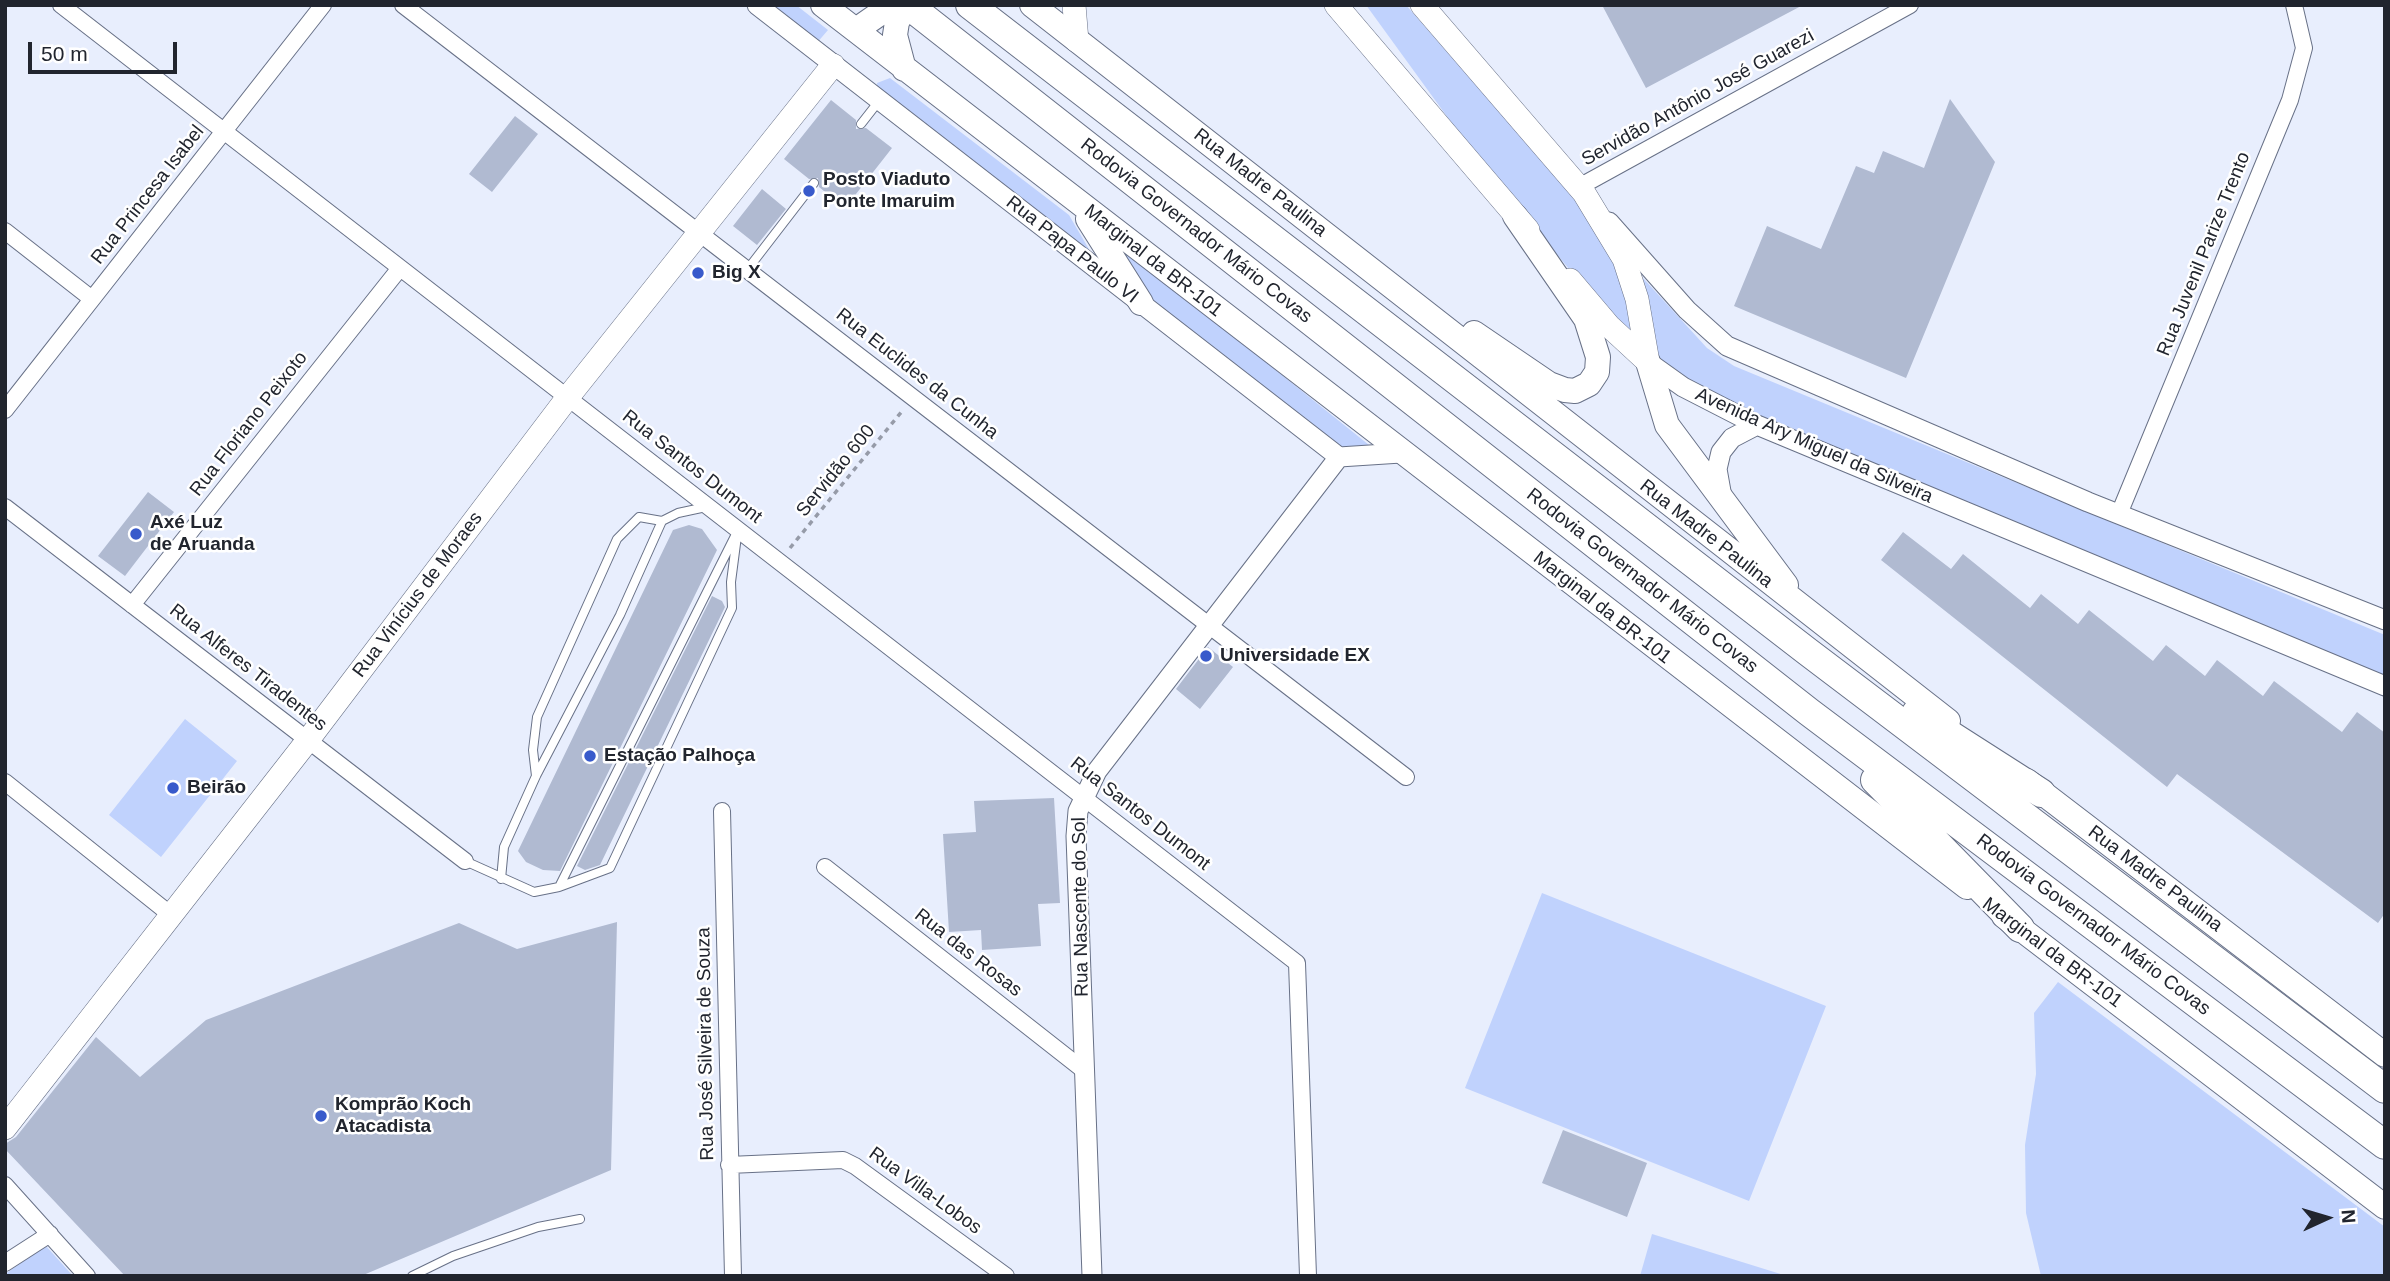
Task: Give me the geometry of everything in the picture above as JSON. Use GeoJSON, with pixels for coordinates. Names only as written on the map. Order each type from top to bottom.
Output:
{"type":"FeatureCollection","features":[{"type":"Feature","properties":{"kind":"highway","name":"Rodovia Governador Mário Covas"},"geometry":{"type":"LineString","coordinates":[[970,5],[1808,652],[2385,1089]]}},
{"type":"Feature","properties":{"kind":"highway","name":"Rodovia Governador Mário Covas"},"geometry":{"type":"LineString","coordinates":[[914,10],[1810,712],[2385,1145]]}},
{"type":"Feature","properties":{"kind":"highway"},"geometry":{"type":"LineString","coordinates":[[1808,652],[1916,713],[2041,793]]}},
{"type":"Feature","properties":{"kind":"highway"},"geometry":{"type":"LineString","coordinates":[[1810,712],[2020,928]]}},
{"type":"Feature","properties":{"kind":"main road","name":"Marginal da BR-101"},"geometry":{"type":"LineString","coordinates":[[823,5],[1401,453],[2385,1207]]}},
{"type":"Feature","properties":{"kind":"main road"},"geometry":{"type":"LineString","coordinates":[[856,30],[892,5]]}},
{"type":"Feature","properties":{"kind":"main road","name":"Rua Madre Paulina"},"geometry":{"type":"LineString","coordinates":[[1032,5],[1810,615],[2385,1055]]}},
{"type":"Feature","properties":{"kind":"main road"},"geometry":{"type":"LineString","coordinates":[[1074,5],[1077,41]]}},
{"type":"Feature","properties":{"kind":"main road","name":"Avenida Ary Miguel da Silveira"},"geometry":{"type":"LineString","coordinates":[[1336,5],[1609,326],[1647,362]]}},
{"type":"Feature","properties":{"kind":"main road"},"geometry":{"type":"LineString","coordinates":[[1422,5],[1581,190],[1624,260],[1637,299],[1647,362],[1667,425],[1723,505],[1810,615]]}},
{"type":"Feature","properties":{"kind":"main road"},"geometry":{"type":"LineString","coordinates":[[904,69],[895,35],[897,22],[914,10]]}},
{"type":"Feature","properties":{"kind":"main road","name":"Rua Vinícius de Moraes"},"geometry":{"type":"LineString","coordinates":[[5,1128],[308,740],[568,397],[833,65]]}},
{"type":"Feature","properties":{"kind":"main road"},"geometry":{"type":"LineString","coordinates":[[1078,203],[1141,303]]}},
{"type":"Feature","properties":{"kind":"main road"},"geometry":{"type":"LineString","coordinates":[[1403,295],[1426,302],[1549,384],[1576,391],[1589,384],[1597,372],[1598,357],[1592,333],[1567,289],[1516,216]]}},
{"type":"Feature","properties":{"kind":"street","name":"Rua Santos Dumont"},"geometry":{"type":"LineString","coordinates":[[61,5],[1297,962],[1308,1276]]}},
{"type":"Feature","properties":{"kind":"street","name":"Rua Princesa Isabel"},"geometry":{"type":"LineString","coordinates":[[5,410],[323,5]]}},
{"type":"Feature","properties":{"kind":"street","name":"Rua Euclides da Cunha"},"geometry":{"type":"LineString","coordinates":[[402,5],[1406,777]]}},
{"type":"Feature","properties":{"kind":"street","name":"Rua Papa Paulo VI"},"geometry":{"type":"LineString","coordinates":[[757,5],[1339,457]]}},
{"type":"Feature","properties":{"kind":"street","name":"Servidão Antônio José Guarezi"},"geometry":{"type":"LineString","coordinates":[[1581,190],[1910,5]]}},
{"type":"Feature","properties":{"kind":"street","name":"Rua Juvenil Parize Trento"},"geometry":{"type":"LineString","coordinates":[[2119,514],[2290,100],[2304,48],[2294,5]]}},
{"type":"Feature","properties":{"kind":"street"},"geometry":{"type":"LineString","coordinates":[[1581,190],[1687,310],[1727,346],[1799,380],[2119,514],[2385,620]]}},
{"type":"Feature","properties":{"kind":"street"},"geometry":{"type":"LineString","coordinates":[[5,230],[92,299]]}},
{"type":"Feature","properties":{"kind":"street","name":"Rua Floriano Peixoto"},"geometry":{"type":"LineString","coordinates":[[132,605],[400,268]]}},
{"type":"Feature","properties":{"kind":"street","name":"Avenida Ary Miguel da Silveira"},"geometry":{"type":"LineString","coordinates":[[1647,362],[1683,387],[1757,425],[2385,685]]}},
{"type":"Feature","properties":{"kind":"street"},"geometry":{"type":"LineString","coordinates":[[1723,505],[1717,469],[1721,452],[1732,438],[1757,425]]}},
{"type":"Feature","properties":{"kind":"street"},"geometry":{"type":"LineString","coordinates":[[1339,457],[1401,453]]}},
{"type":"Feature","properties":{"kind":"street","name":"Rua Nascente do Sol"},"geometry":{"type":"LineString","coordinates":[[1092,1276],[1076,836],[1078,811],[1097,771],[1339,457]]}},
{"type":"Feature","properties":{"kind":"street","name":"Rua Alferes Tiradentes"},"geometry":{"type":"LineString","coordinates":[[5,508],[465,861]]}},
{"type":"Feature","properties":{"kind":"street"},"geometry":{"type":"LineString","coordinates":[[5,782],[171,915]]}},
{"type":"Feature","properties":{"kind":"street","name":"Rua José Silveira de Souza"},"geometry":{"type":"LineString","coordinates":[[722,811],[733,1276]]}},
{"type":"Feature","properties":{"kind":"street","name":"Rua das Rosas"},"geometry":{"type":"LineString","coordinates":[[825,867],[1086,1072]]}},
{"type":"Feature","properties":{"kind":"street","name":"Rua Villa-Lobos"},"geometry":{"type":"LineString","coordinates":[[729,1165],[843,1160],[871,1177],[1006,1276]]}},
{"type":"Feature","properties":{"kind":"street"},"geometry":{"type":"LineString","coordinates":[[5,1185],[87,1276]]}},
{"type":"Feature","properties":{"kind":"street"},"geometry":{"type":"LineString","coordinates":[[5,1263],[50,1234]]}},
{"type":"Feature","properties":{"kind":"lane"},"geometry":{"type":"LineString","coordinates":[[861,124],[880,100]]}},
{"type":"Feature","properties":{"kind":"lane"},"geometry":{"type":"LineString","coordinates":[[747,270],[814,183]]}},
{"type":"Feature","properties":{"kind":"lane"},"geometry":{"type":"LineString","coordinates":[[536,776],[533,750],[537,717],[617,539],[639,517],[662,521],[678,513],[708,507]]}},
{"type":"Feature","properties":{"kind":"lane"},"geometry":{"type":"LineString","coordinates":[[500,879],[504,847],[536,776],[620,615],[662,521]]}},
{"type":"Feature","properties":{"kind":"lane"},"geometry":{"type":"LineString","coordinates":[[559,887],[738,530]]}},
{"type":"Feature","properties":{"kind":"lane"},"geometry":{"type":"LineString","coordinates":[[465,861],[534,892],[559,887],[610,868],[732,608],[731,582],[738,530]]}},
{"type":"Feature","properties":{"kind":"lane"},"geometry":{"type":"LineString","coordinates":[[412,1276],[453,1256],[526,1231],[580,1219]]}},
{"type":"Feature","properties":{"kind":"path","name":"Servidão 600"},"geometry":{"type":"LineString","coordinates":[[779,561],[913,397]]}},
{"type":"Feature","properties":{"kind":"shaded area"},"geometry":{"type":"Polygon","coordinates":[[[766,5],[796,5],[828,30],[816,44],[766,5]]]}},
{"type":"Feature","properties":{"kind":"shaded area"},"geometry":{"type":"Polygon","coordinates":[[[1366,5],[1406,5],[1576,200],[1608,242],[1622,278],[1640,347],[1609,317],[1480,162],[1366,5]]]}},
{"type":"Feature","properties":{"kind":"shaded area"},"geometry":{"type":"Polygon","coordinates":[[[890,78],[1069,215],[1097,263],[878,94],[877,83],[890,78]]]}},
{"type":"Feature","properties":{"kind":"shaded area"},"geometry":{"type":"Polygon","coordinates":[[[1115,241],[1374,449],[1336,449],[1153,301],[1115,241]]]}},
{"type":"Feature","properties":{"kind":"shaded area"},"geometry":{"type":"Polygon","coordinates":[[[1643,278],[1707,348],[1734,366],[2385,635],[2385,678],[1787,433],[1654,361],[1643,278]]]}},
{"type":"Feature","properties":{"kind":"shaded area","name":"Beirão"},"geometry":{"type":"Polygon","coordinates":[[[185,719],[237,761],[161,857],[109,815],[185,719]]]}},
{"type":"Feature","properties":{"kind":"shaded area"},"geometry":{"type":"Polygon","coordinates":[[[1542,893],[1826,1006],[1749,1201],[1465,1088],[1542,893]]]}},
{"type":"Feature","properties":{"kind":"shaded area"},"geometry":{"type":"Polygon","coordinates":[[[2058,982],[2385,1227],[2385,1276],[2041,1276],[2026,1213],[2025,1145],[2036,1074],[2034,1013],[2058,982]]]}},
{"type":"Feature","properties":{"kind":"shaded area"},"geometry":{"type":"Polygon","coordinates":[[[1652,1234],[1787,1276],[1640,1276],[1652,1234]]]}},
{"type":"Feature","properties":{"kind":"shaded area"},"geometry":{"type":"Polygon","coordinates":[[[46,1246],[73,1276],[5,1276],[5,1274],[46,1246]]]}},
{"type":"Feature","properties":{"kind":"building"},"geometry":{"type":"Polygon","coordinates":[[[1602,5],[1803,5],[1646,88],[1602,5]]]}},
{"type":"Feature","properties":{"kind":"building"},"geometry":{"type":"Polygon","coordinates":[[[1950,99],[1995,162],[1906,378],[1734,306],[1767,226],[1821,249],[1856,166],[1874,173],[1883,151],[1924,168],[1950,99]]]}},
{"type":"Feature","properties":{"kind":"building"},"geometry":{"type":"Polygon","coordinates":[[[831,100],[856,120],[856,129],[866,128],[892,148],[845,208],[819,187],[818,178],[809,179],[784,159],[831,100]]]}},
{"type":"Feature","properties":{"kind":"building"},"geometry":{"type":"Polygon","coordinates":[[[515,116],[538,134],[492,192],[469,174],[515,116]]]}},
{"type":"Feature","properties":{"kind":"building"},"geometry":{"type":"Polygon","coordinates":[[[762,189],[786,209],[757,245],[733,226],[762,189]]]}},
{"type":"Feature","properties":{"kind":"building","name":"Axé Luz de Aruanda"},"geometry":{"type":"Polygon","coordinates":[[[148,492],[174,512],[125,576],[98,556],[148,492]]]}},
{"type":"Feature","properties":{"kind":"building","name":"Estação Palhoça"},"geometry":{"type":"Polygon","coordinates":[[[689,525],[702,529],[717,550],[560,871],[543,870],[526,862],[518,851],[673,530],[689,525]]]}},
{"type":"Feature","properties":{"kind":"building"},"geometry":{"type":"Polygon","coordinates":[[[1903,532],[1951,569],[1963,554],[2030,608],[2041,594],[2078,624],[2089,610],[2153,661],[2166,645],[2205,676],[2217,660],[2263,696],[2274,681],[2342,732],[2357,712],[2385,733],[2385,913],[2378,923],[2177,774],[2167,787],[1881,560],[1903,532]]]}},
{"type":"Feature","properties":{"kind":"building"},"geometry":{"type":"Polygon","coordinates":[[[712,596],[722,601],[725,607],[600,865],[585,870],[577,866],[712,596]]]}},
{"type":"Feature","properties":{"kind":"building"},"geometry":{"type":"Polygon","coordinates":[[[1208,647],[1233,667],[1200,709],[1176,689],[1208,647]]]}},
{"type":"Feature","properties":{"kind":"building"},"geometry":{"type":"Polygon","coordinates":[[[1054,798],[1060,903],[1038,904],[1041,946],[982,950],[981,930],[949,932],[943,834],[976,832],[974,801],[1054,798]]]}},
{"type":"Feature","properties":{"kind":"building","name":"Komprão Koch Atacadista"},"geometry":{"type":"Polygon","coordinates":[[[617,922],[611,1170],[361,1276],[125,1276],[5,1149],[5,1144],[16,1137],[96,1037],[140,1077],[206,1020],[459,923],[517,949],[617,922]]]}},
{"type":"Feature","properties":{"kind":"building"},"geometry":{"type":"Polygon","coordinates":[[[1563,1130],[1647,1163],[1627,1217],[1542,1183],[1563,1130]]]}},
{"type":"Feature","properties":{"kind":"place","name":"Posto Viaduto Ponte Imaruim"},"geometry":{"type":"Point","coordinates":[809,191]}},
{"type":"Feature","properties":{"kind":"place","name":"Big X"},"geometry":{"type":"Point","coordinates":[698,273]}},
{"type":"Feature","properties":{"kind":"place","name":"Axé Luz de Aruanda"},"geometry":{"type":"Point","coordinates":[136,534]}},
{"type":"Feature","properties":{"kind":"place","name":"Universidade EX"},"geometry":{"type":"Point","coordinates":[1206,656]}},
{"type":"Feature","properties":{"kind":"place","name":"Estação Palhoça"},"geometry":{"type":"Point","coordinates":[590,756]}},
{"type":"Feature","properties":{"kind":"place","name":"Beirão"},"geometry":{"type":"Point","coordinates":[173,788]}},
{"type":"Feature","properties":{"kind":"place","name":"Komprão Koch Atacadista"},"geometry":{"type":"Point","coordinates":[321,1116]}}]}
